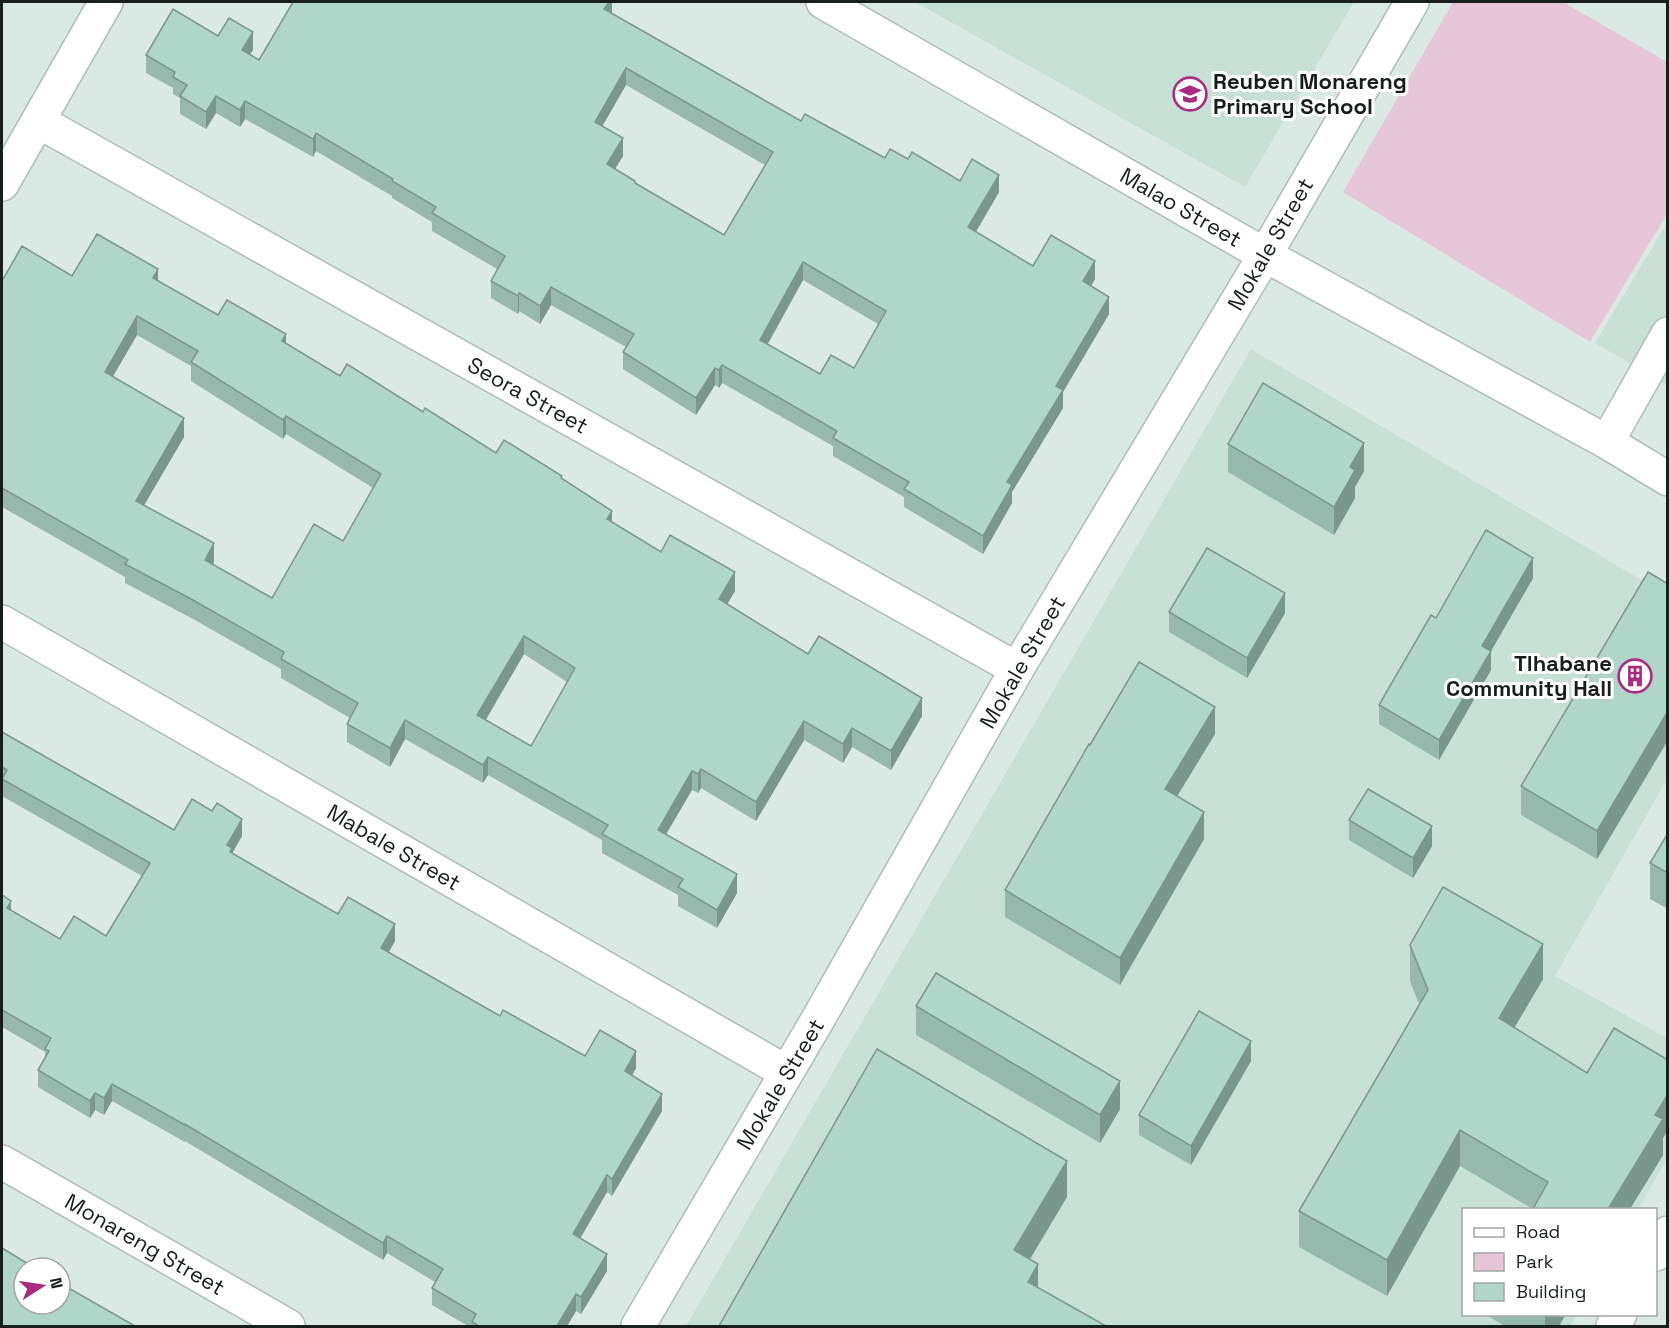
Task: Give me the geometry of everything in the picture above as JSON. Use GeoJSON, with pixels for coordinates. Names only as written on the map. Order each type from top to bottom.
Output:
{"type":"FeatureCollection","features":[{"type":"Feature","properties":{"kind":"street"},"geometry":{"type":"LineString","coordinates":[[2,184],[106,2]]}},
{"type":"Feature","properties":{"kind":"street","name":"Malao Street"},"geometry":{"type":"LineString","coordinates":[[823,2],[1264,255],[1607,442],[1668,479]]}},
{"type":"Feature","properties":{"kind":"street","name":"Mokale Street"},"geometry":{"type":"LineString","coordinates":[[638,1326],[823,1011],[1017,669],[1412,2]]}},
{"type":"Feature","properties":{"kind":"street","name":"Seora Street"},"geometry":{"type":"LineString","coordinates":[[38,121],[1017,669]]}},
{"type":"Feature","properties":{"kind":"street"},"geometry":{"type":"LineString","coordinates":[[1607,442],[1668,334]]}},
{"type":"Feature","properties":{"kind":"street","name":"Mabale Street"},"geometry":{"type":"LineString","coordinates":[[2,622],[786,1072]]}},
{"type":"Feature","properties":{"kind":"street","name":"Monareng Street"},"geometry":{"type":"LineString","coordinates":[[2,1162],[288,1326]]}},
{"type":"Feature","properties":{"kind":"street"},"geometry":{"type":"LineString","coordinates":[[1657,1252],[1668,1233]]}},
{"type":"Feature","properties":{"kind":"shaded area","name":"Reuben Monareng Primary School"},"geometry":{"type":"Polygon","coordinates":[[[915,2],[1354,2],[1245,187],[915,2]]]}},
{"type":"Feature","properties":{"kind":"shaded area"},"geometry":{"type":"Polygon","coordinates":[[[1667,223],[1667,385],[1595,343],[1667,223]]]}},
{"type":"Feature","properties":{"kind":"shaded area"},"geometry":{"type":"Polygon","coordinates":[[[1251,349],[1667,595],[1667,779],[1555,976],[1667,1038],[1667,1159],[1639,1208],[1462,1208],[1462,1316],[1576,1316],[1570,1326],[686,1326],[1251,349]]]}},
{"type":"Feature","properties":{"kind":"green space"},"geometry":{"type":"Polygon","coordinates":[[[1453,2],[1563,2],[1667,62],[1667,214],[1590,342],[1343,192],[1453,2]]]}},
{"type":"Feature","properties":{"kind":"building"},"geometry":{"type":"Polygon","coordinates":[[[293,2],[609,2],[604,9],[801,121],[805,114],[885,158],[890,149],[908,159],[912,152],[960,181],[972,159],[999,175],[968,227],[1033,266],[1051,235],[1095,261],[1083,281],[1109,297],[1056,386],[1063,390],[1007,482],[1012,485],[983,536],[904,489],[909,482],[833,438],[837,431],[722,365],[719,370],[715,368],[696,398],[623,352],[634,334],[551,287],[540,306],[519,293],[518,296],[491,281],[505,256],[432,213],[436,207],[316,133],[313,139],[245,101],[240,110],[216,96],[206,112],[180,96],[187,85],[173,77],[175,72],[146,55],[173,9],[218,36],[229,18],[253,32],[242,50],[259,60],[293,2]],[[626,68],[595,122],[623,138],[607,164],[724,235],[773,152],[626,68]],[[803,262],[760,340],[820,374],[831,355],[854,368],[886,311],[803,262]]]}},
{"type":"Feature","properties":{"kind":"building"},"geometry":{"type":"Polygon","coordinates":[[[97,234],[158,269],[153,278],[218,315],[227,300],[286,334],[282,341],[340,376],[347,364],[423,412],[425,408],[496,453],[504,440],[612,511],[607,519],[661,552],[670,535],[735,572],[719,599],[808,654],[819,636],[922,698],[891,751],[852,728],[843,744],[804,721],[756,802],[701,769],[698,774],[692,771],[658,830],[737,874],[717,910],[678,887],[683,879],[602,834],[608,825],[488,757],[483,765],[405,720],[390,748],[347,724],[358,703],[281,659],[284,652],[125,564],[128,560],[2,488],[2,281],[22,246],[72,276],[97,234]],[[137,316],[105,372],[184,418],[136,501],[214,543],[205,560],[272,598],[314,524],[343,541],[381,474],[286,416],[283,420],[191,362],[198,351],[137,316]],[[524,636],[477,715],[531,746],[575,668],[524,636]]]}},
{"type":"Feature","properties":{"kind":"building"},"geometry":{"type":"Polygon","coordinates":[[[1263,383],[1364,443],[1350,467],[1355,470],[1334,507],[1228,444],[1263,383]]]}},
{"type":"Feature","properties":{"kind":"building"},"geometry":{"type":"Polygon","coordinates":[[[1486,530],[1533,558],[1482,646],[1491,651],[1439,740],[1379,705],[1431,615],[1436,618],[1486,530]]]}},
{"type":"Feature","properties":{"kind":"building"},"geometry":{"type":"Polygon","coordinates":[[[1207,548],[1285,593],[1247,658],[1169,612],[1207,548]]]}},
{"type":"Feature","properties":{"kind":"building","name":"Tlhabane Community Hall"},"geometry":{"type":"Polygon","coordinates":[[[1648,572],[1668,584],[1668,711],[1597,831],[1521,786],[1648,572]]]}},
{"type":"Feature","properties":{"kind":"building"},"geometry":{"type":"Polygon","coordinates":[[[1139,662],[1215,707],[1165,789],[1204,812],[1120,958],[1005,890],[1139,662]]]}},
{"type":"Feature","properties":{"kind":"building"},"geometry":{"type":"Polygon","coordinates":[[[2,732],[174,830],[192,799],[212,811],[217,803],[242,819],[227,845],[232,848],[230,852],[338,914],[348,897],[395,924],[381,948],[500,1016],[503,1010],[585,1056],[600,1030],[636,1051],[625,1071],[662,1094],[612,1179],[607,1175],[573,1234],[607,1254],[581,1297],[576,1294],[557,1326],[479,1326],[472,1322],[476,1314],[432,1288],[443,1269],[387,1236],[383,1243],[185,1124],[112,1084],[104,1098],[95,1093],[90,1101],[38,1070],[49,1051],[45,1049],[51,1038],[2,1010],[2,895],[11,901],[7,908],[60,939],[74,916],[106,936],[150,863],[2,779],[7,770],[2,767],[2,732]]]}},
{"type":"Feature","properties":{"kind":"building"},"geometry":{"type":"Polygon","coordinates":[[[1368,789],[1432,826],[1413,858],[1349,820],[1368,789]]]}},
{"type":"Feature","properties":{"kind":"building"},"geometry":{"type":"Polygon","coordinates":[[[1668,833],[1668,873],[1650,863],[1668,833]]]}},
{"type":"Feature","properties":{"kind":"building"},"geometry":{"type":"Polygon","coordinates":[[[1443,887],[1543,944],[1499,1018],[1587,1073],[1614,1028],[1668,1060],[1668,1094],[1655,1115],[1663,1119],[1609,1208],[1534,1208],[1548,1182],[1460,1130],[1387,1260],[1299,1211],[1428,990],[1410,945],[1443,887]]]}},
{"type":"Feature","properties":{"kind":"building"},"geometry":{"type":"Polygon","coordinates":[[[936,973],[1120,1081],[1100,1115],[916,1006],[936,973]]]}},
{"type":"Feature","properties":{"kind":"building"},"geometry":{"type":"Polygon","coordinates":[[[1199,1011],[1251,1041],[1191,1146],[1139,1115],[1199,1011]]]}},
{"type":"Feature","properties":{"kind":"building"},"geometry":{"type":"Polygon","coordinates":[[[877,1049],[1067,1161],[1014,1250],[1038,1264],[1028,1282],[1106,1326],[719,1326],[877,1049]]]}},
{"type":"Feature","properties":{"kind":"building"},"geometry":{"type":"Polygon","coordinates":[[[2,1248],[15,1256],[12,1256],[12,1316],[72,1316],[72,1290],[135,1326],[2,1326],[2,1248]]]}},
{"type":"Feature","properties":{"kind":"place","name":"Reuben Monareng Primary School"},"geometry":{"type":"Point","coordinates":[1190,94]}},
{"type":"Feature","properties":{"kind":"place","name":"Tlhabane Community Hall"},"geometry":{"type":"Point","coordinates":[1635,676]}}]}
